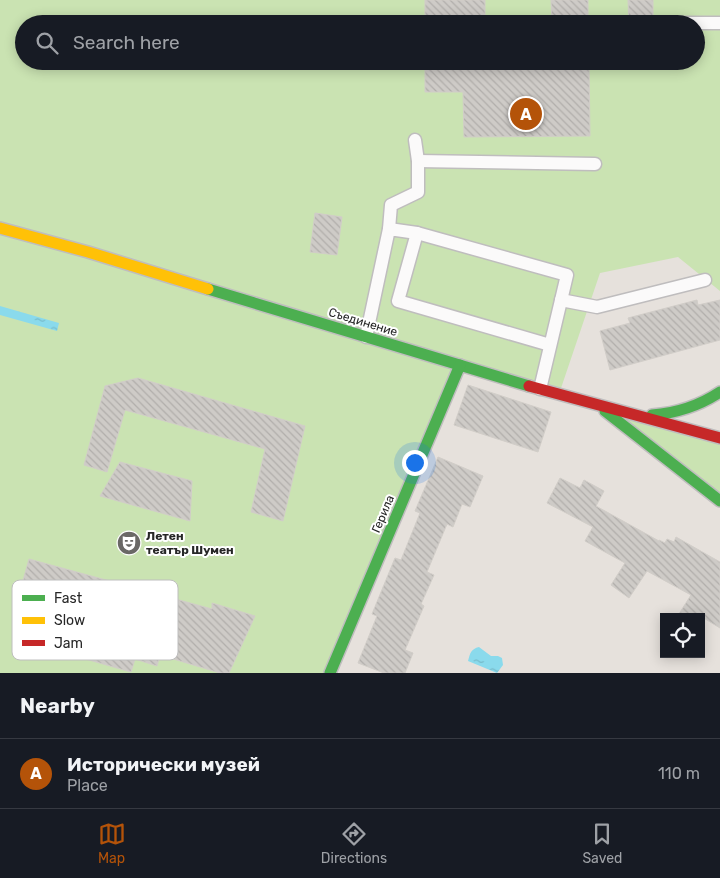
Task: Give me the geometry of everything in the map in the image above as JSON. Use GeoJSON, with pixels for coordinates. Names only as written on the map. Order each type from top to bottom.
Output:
{"type":"FeatureCollection","features":[{"type":"Feature","properties":{"kind":"street","name":"Съединение"},"geometry":{"type":"LineString","coordinates":[[0,228],[88,252],[540,389],[720,438]]}},
{"type":"Feature","properties":{"kind":"street","name":"Герила"},"geometry":{"type":"LineString","coordinates":[[330,673],[460,365]]}},
{"type":"Feature","properties":{"kind":"street"},"geometry":{"type":"LineString","coordinates":[[640,416],[674,414],[710,399],[720,392]]}},
{"type":"Feature","properties":{"kind":"street"},"geometry":{"type":"LineString","coordinates":[[596,404],[720,501]]}},
{"type":"Feature","properties":{"kind":"lane"},"geometry":{"type":"LineString","coordinates":[[705,23],[720,23]]}},
{"type":"Feature","properties":{"kind":"lane"},"geometry":{"type":"LineString","coordinates":[[366,337],[389,229],[391,205],[418,192],[418,161],[415,140]]}},
{"type":"Feature","properties":{"kind":"lane"},"geometry":{"type":"LineString","coordinates":[[418,161],[595,164]]}},
{"type":"Feature","properties":{"kind":"lane"},"geometry":{"type":"LineString","coordinates":[[389,229],[417,233],[567,274],[540,389]]}},
{"type":"Feature","properties":{"kind":"lane"},"geometry":{"type":"LineString","coordinates":[[417,233],[398,301],[550,345]]}},
{"type":"Feature","properties":{"kind":"lane"},"geometry":{"type":"LineString","coordinates":[[561,300],[597,307],[705,280]]}},
{"type":"Feature","properties":{"kind":"green space"},"geometry":{"type":"Polygon","coordinates":[[[0,0],[720,0],[720,291],[678,257],[600,273],[559,394],[460,366],[330,673],[0,673],[0,0]]]}},
{"type":"Feature","properties":{"kind":"green space"},"geometry":{"type":"Polygon","coordinates":[[[596,404],[720,438],[720,501],[596,404]]]}},
{"type":"Feature","properties":{"kind":"water"},"geometry":{"type":"Polygon","coordinates":[[[0,306],[59,323],[57,331],[0,315],[0,306]]]}},
{"type":"Feature","properties":{"kind":"water"},"geometry":{"type":"Polygon","coordinates":[[[479,647],[491,656],[502,658],[503,665],[497,673],[468,661],[471,652],[479,647]]]}},
{"type":"Feature","properties":{"kind":"building"},"geometry":{"type":"Polygon","coordinates":[[[425,0],[485,0],[485,15],[425,15],[425,0]]]}},
{"type":"Feature","properties":{"kind":"building"},"geometry":{"type":"Polygon","coordinates":[[[551,0],[588,0],[588,15],[552,15],[551,0]]]}},
{"type":"Feature","properties":{"kind":"building"},"geometry":{"type":"Polygon","coordinates":[[[628,0],[653,0],[653,15],[629,15],[628,0]]]}},
{"type":"Feature","properties":{"kind":"building"},"geometry":{"type":"Polygon","coordinates":[[[425,70],[589,70],[590,136],[464,137],[463,92],[425,92],[425,70]]]}},
{"type":"Feature","properties":{"kind":"building"},"geometry":{"type":"Polygon","coordinates":[[[315,213],[342,217],[337,255],[310,252],[315,213]]]}},
{"type":"Feature","properties":{"kind":"building"},"geometry":{"type":"Polygon","coordinates":[[[697,300],[698,305],[720,300],[720,340],[610,370],[600,331],[630,323],[628,318],[697,300]]]}},
{"type":"Feature","properties":{"kind":"building"},"geometry":{"type":"Polygon","coordinates":[[[138,378],[305,426],[283,521],[251,512],[265,449],[125,410],[107,472],[84,465],[105,386],[138,378]]]}},
{"type":"Feature","properties":{"kind":"building"},"geometry":{"type":"Polygon","coordinates":[[[468,385],[551,412],[538,452],[454,425],[468,385]]]}},
{"type":"Feature","properties":{"kind":"building"},"geometry":{"type":"Polygon","coordinates":[[[438,457],[483,476],[470,507],[462,504],[453,527],[447,524],[427,572],[434,575],[421,604],[424,606],[405,650],[413,653],[405,673],[384,673],[358,663],[377,616],[372,614],[395,558],[401,560],[420,513],[415,511],[438,457]]]}},
{"type":"Feature","properties":{"kind":"building"},"geometry":{"type":"Polygon","coordinates":[[[120,462],[192,481],[190,521],[100,496],[120,462]]]}},
{"type":"Feature","properties":{"kind":"building"},"geometry":{"type":"Polygon","coordinates":[[[560,478],[580,488],[584,480],[604,491],[596,506],[659,541],[665,543],[667,539],[674,542],[676,537],[720,562],[720,628],[705,619],[705,613],[680,613],[691,595],[647,571],[629,598],[611,585],[625,563],[585,541],[593,527],[547,503],[560,478]]]}},
{"type":"Feature","properties":{"kind":"building"},"geometry":{"type":"Polygon","coordinates":[[[29,559],[106,580],[23,580],[29,559]]]}},
{"type":"Feature","properties":{"kind":"building"},"geometry":{"type":"Polygon","coordinates":[[[178,600],[212,609],[212,603],[255,616],[229,673],[220,673],[177,660],[178,600]]]}},
{"type":"Feature","properties":{"kind":"building"},"geometry":{"type":"Polygon","coordinates":[[[89,660],[135,660],[131,672],[89,660]]]}},
{"type":"Feature","properties":{"kind":"building"},"geometry":{"type":"Polygon","coordinates":[[[138,660],[159,660],[157,666],[138,660]]]}},
{"type":"Feature","properties":{"kind":"traffic: fast"},"geometry":{"type":"LineString","coordinates":[[208,289],[529,386]]}},
{"type":"Feature","properties":{"kind":"traffic: fast"},"geometry":{"type":"LineString","coordinates":[[330,673],[460,365]]}},
{"type":"Feature","properties":{"kind":"traffic: fast"},"geometry":{"type":"LineString","coordinates":[[652,415],[688,408],[720,392]]}},
{"type":"Feature","properties":{"kind":"traffic: fast"},"geometry":{"type":"LineString","coordinates":[[605,411],[720,501]]}},
{"type":"Feature","properties":{"kind":"traffic: slow"},"geometry":{"type":"LineString","coordinates":[[0,228],[88,252],[208,289]]}},
{"type":"Feature","properties":{"kind":"traffic: jam"},"geometry":{"type":"LineString","coordinates":[[529,386],[720,438]]}},
{"type":"Feature","properties":{"kind":"place","name":"Исторически музей"},"geometry":{"type":"Point","coordinates":[526,114]}},
{"type":"Feature","properties":{"kind":"place","name":"Летен театър Шумен"},"geometry":{"type":"Point","coordinates":[129,543]}}]}
